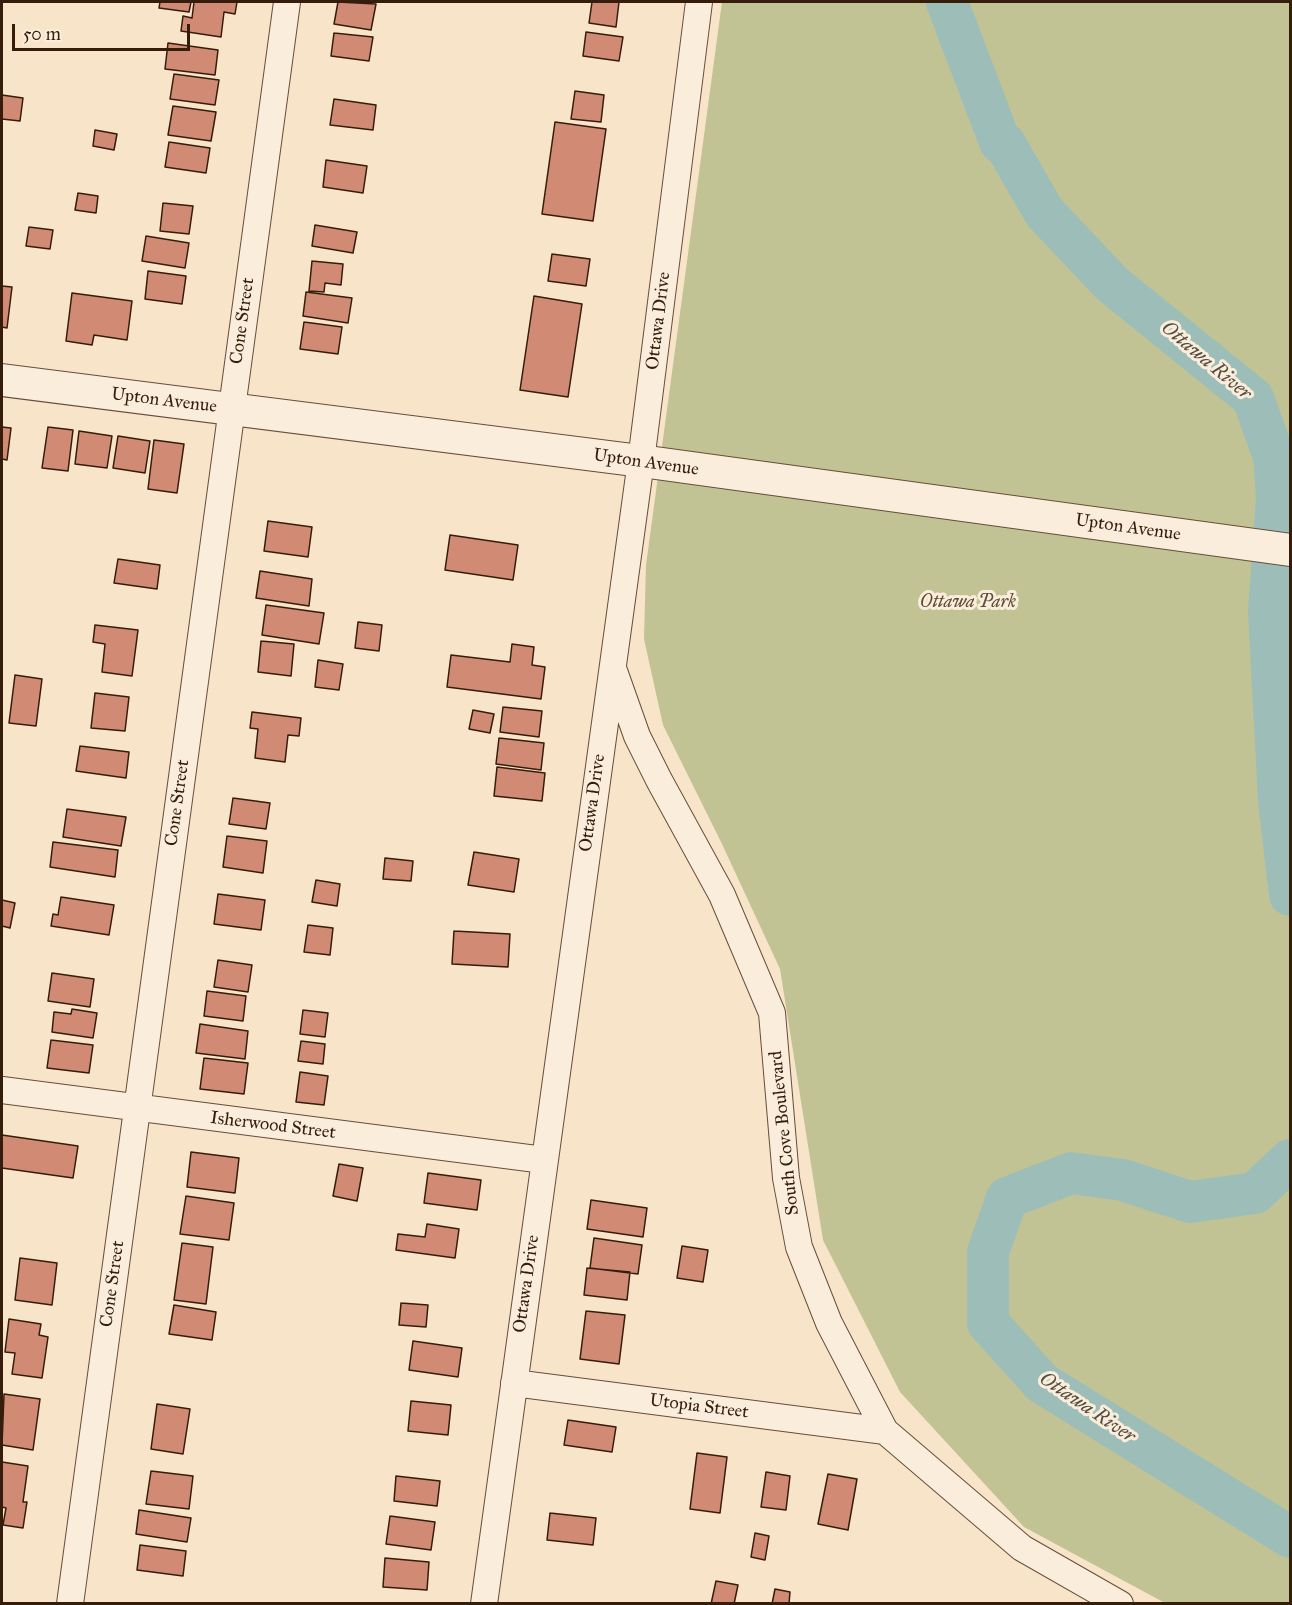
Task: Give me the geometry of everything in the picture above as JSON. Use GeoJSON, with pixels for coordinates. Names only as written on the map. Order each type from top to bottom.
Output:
{"type":"FeatureCollection","features":[{"type":"Feature","properties":{"kind":"street","name":"Cone Street"},"geometry":{"type":"LineString","coordinates":[[70,1604],[287,2]]}},
{"type":"Feature","properties":{"kind":"street","name":"Ottawa Drive"},"geometry":{"type":"LineString","coordinates":[[483,1604],[641,461],[699,2]]}},
{"type":"Feature","properties":{"kind":"street","name":"Upton Avenue"},"geometry":{"type":"LineString","coordinates":[[2,380],[641,461],[1290,550]]}},
{"type":"Feature","properties":{"kind":"street","name":"South Cove Boulevard"},"geometry":{"type":"LineString","coordinates":[[612,667],[637,736],[658,780],[722,895],[772,1013],[786,1178],[799,1247],[829,1323],[885,1431],[1022,1548],[1120,1604]]}},
{"type":"Feature","properties":{"kind":"street","name":"Isherwood Street"},"geometry":{"type":"LineString","coordinates":[[2,1090],[544,1161]]}},
{"type":"Feature","properties":{"kind":"street","name":"Utopia Street"},"geometry":{"type":"LineString","coordinates":[[514,1383],[885,1431]]}},
{"type":"Feature","properties":{"kind":"green space","name":"Ottawa Park"},"geometry":{"type":"Polygon","coordinates":[[[722,2],[1290,2],[1290,1603],[1165,1603],[1024,1527],[900,1392],[823,1240],[780,969],[663,725],[644,639],[646,565],[722,2]]]}},
{"type":"Feature","properties":{"kind":"building"},"geometry":{"type":"Polygon","coordinates":[[[160,2],[191,2],[189,12],[159,8],[160,2]]]}},
{"type":"Feature","properties":{"kind":"building"},"geometry":{"type":"Polygon","coordinates":[[[194,2],[237,2],[235,14],[224,12],[221,37],[181,31],[183,16],[192,18],[194,2]]]}},
{"type":"Feature","properties":{"kind":"building"},"geometry":{"type":"Polygon","coordinates":[[[338,2],[376,4],[371,30],[334,24],[338,2]]]}},
{"type":"Feature","properties":{"kind":"building"},"geometry":{"type":"Polygon","coordinates":[[[592,2],[619,2],[616,27],[589,23],[592,2]]]}},
{"type":"Feature","properties":{"kind":"building"},"geometry":{"type":"Polygon","coordinates":[[[586,32],[623,37],[619,61],[583,56],[586,32]]]}},
{"type":"Feature","properties":{"kind":"building"},"geometry":{"type":"Polygon","coordinates":[[[334,33],[373,37],[369,61],[331,56],[334,33]]]}},
{"type":"Feature","properties":{"kind":"building"},"geometry":{"type":"Polygon","coordinates":[[[168,43],[218,50],[215,75],[165,69],[168,43]]]}},
{"type":"Feature","properties":{"kind":"building"},"geometry":{"type":"Polygon","coordinates":[[[174,74],[219,80],[215,105],[170,99],[174,74]]]}},
{"type":"Feature","properties":{"kind":"building"},"geometry":{"type":"Polygon","coordinates":[[[575,91],[604,95],[601,122],[571,119],[575,91]]]}},
{"type":"Feature","properties":{"kind":"building"},"geometry":{"type":"Polygon","coordinates":[[[2,95],[23,98],[20,121],[2,119],[2,95]]]}},
{"type":"Feature","properties":{"kind":"building"},"geometry":{"type":"Polygon","coordinates":[[[334,99],[376,105],[373,130],[330,125],[334,99]]]}},
{"type":"Feature","properties":{"kind":"building"},"geometry":{"type":"Polygon","coordinates":[[[173,106],[216,112],[211,141],[168,135],[173,106]]]}},
{"type":"Feature","properties":{"kind":"building"},"geometry":{"type":"Polygon","coordinates":[[[555,122],[606,129],[593,221],[542,214],[555,122]]]}},
{"type":"Feature","properties":{"kind":"building"},"geometry":{"type":"Polygon","coordinates":[[[95,130],[117,134],[114,150],[93,146],[95,130]]]}},
{"type":"Feature","properties":{"kind":"building"},"geometry":{"type":"Polygon","coordinates":[[[169,142],[210,148],[206,173],[165,167],[169,142]]]}},
{"type":"Feature","properties":{"kind":"building"},"geometry":{"type":"Polygon","coordinates":[[[326,160],[367,166],[363,193],[323,187],[326,160]]]}},
{"type":"Feature","properties":{"kind":"building"},"geometry":{"type":"Polygon","coordinates":[[[78,193],[98,196],[96,213],[75,210],[78,193]]]}},
{"type":"Feature","properties":{"kind":"building"},"geometry":{"type":"Polygon","coordinates":[[[163,203],[193,206],[189,234],[160,231],[163,203]]]}},
{"type":"Feature","properties":{"kind":"building"},"geometry":{"type":"Polygon","coordinates":[[[315,225],[357,232],[353,253],[312,246],[315,225]]]}},
{"type":"Feature","properties":{"kind":"building"},"geometry":{"type":"Polygon","coordinates":[[[29,227],[53,230],[50,249],[26,246],[29,227]]]}},
{"type":"Feature","properties":{"kind":"building"},"geometry":{"type":"Polygon","coordinates":[[[146,236],[189,243],[185,268],[142,261],[146,236]]]}},
{"type":"Feature","properties":{"kind":"building"},"geometry":{"type":"Polygon","coordinates":[[[552,254],[590,259],[586,286],[548,281],[552,254]]]}},
{"type":"Feature","properties":{"kind":"building"},"geometry":{"type":"Polygon","coordinates":[[[312,261],[343,264],[341,285],[325,283],[324,292],[309,291],[312,261]]]}},
{"type":"Feature","properties":{"kind":"building"},"geometry":{"type":"Polygon","coordinates":[[[148,271],[186,276],[182,304],[145,299],[148,271]]]}},
{"type":"Feature","properties":{"kind":"building"},"geometry":{"type":"Polygon","coordinates":[[[2,286],[12,287],[7,328],[2,327],[2,286]]]}},
{"type":"Feature","properties":{"kind":"building"},"geometry":{"type":"Polygon","coordinates":[[[306,292],[352,298],[348,323],[303,316],[306,292]]]}},
{"type":"Feature","properties":{"kind":"building"},"geometry":{"type":"Polygon","coordinates":[[[72,293],[132,301],[127,340],[94,335],[92,345],[66,341],[72,293]]]}},
{"type":"Feature","properties":{"kind":"building"},"geometry":{"type":"Polygon","coordinates":[[[534,296],[582,304],[568,397],[520,390],[534,296]]]}},
{"type":"Feature","properties":{"kind":"building"},"geometry":{"type":"Polygon","coordinates":[[[304,322],[342,327],[338,354],[300,349],[304,322]]]}},
{"type":"Feature","properties":{"kind":"building"},"geometry":{"type":"Polygon","coordinates":[[[2,427],[11,428],[7,460],[2,459],[2,427]]]}},
{"type":"Feature","properties":{"kind":"building"},"geometry":{"type":"Polygon","coordinates":[[[48,427],[73,430],[68,471],[42,468],[48,427]]]}},
{"type":"Feature","properties":{"kind":"building"},"geometry":{"type":"Polygon","coordinates":[[[79,431],[112,436],[107,468],[75,464],[79,431]]]}},
{"type":"Feature","properties":{"kind":"building"},"geometry":{"type":"Polygon","coordinates":[[[118,436],[150,441],[145,473],[113,468],[118,436]]]}},
{"type":"Feature","properties":{"kind":"building"},"geometry":{"type":"Polygon","coordinates":[[[154,440],[184,444],[177,493],[148,489],[154,440]]]}},
{"type":"Feature","properties":{"kind":"building"},"geometry":{"type":"Polygon","coordinates":[[[268,521],[312,527],[308,557],[264,551],[268,521]]]}},
{"type":"Feature","properties":{"kind":"building"},"geometry":{"type":"Polygon","coordinates":[[[450,535],[518,545],[513,580],[445,570],[450,535]]]}},
{"type":"Feature","properties":{"kind":"building"},"geometry":{"type":"Polygon","coordinates":[[[118,559],[160,565],[157,589],[114,583],[118,559]]]}},
{"type":"Feature","properties":{"kind":"building"},"geometry":{"type":"Polygon","coordinates":[[[260,571],[312,579],[309,606],[256,598],[260,571]]]}},
{"type":"Feature","properties":{"kind":"building"},"geometry":{"type":"Polygon","coordinates":[[[266,605],[324,613],[319,644],[262,635],[266,605]]]}},
{"type":"Feature","properties":{"kind":"building"},"geometry":{"type":"Polygon","coordinates":[[[358,622],[382,625],[379,651],[355,648],[358,622]]]}},
{"type":"Feature","properties":{"kind":"building"},"geometry":{"type":"Polygon","coordinates":[[[95,625],[138,630],[132,676],[102,672],[105,644],[93,642],[95,625]]]}},
{"type":"Feature","properties":{"kind":"building"},"geometry":{"type":"Polygon","coordinates":[[[261,641],[294,644],[291,676],[258,672],[261,641]]]}},
{"type":"Feature","properties":{"kind":"building"},"geometry":{"type":"Polygon","coordinates":[[[512,644],[534,647],[532,665],[545,667],[541,699],[447,687],[451,655],[510,662],[512,644]]]}},
{"type":"Feature","properties":{"kind":"building"},"geometry":{"type":"Polygon","coordinates":[[[318,660],[343,664],[339,690],[315,687],[318,660]]]}},
{"type":"Feature","properties":{"kind":"building"},"geometry":{"type":"Polygon","coordinates":[[[15,675],[42,679],[36,726],[9,723],[15,675]]]}},
{"type":"Feature","properties":{"kind":"building"},"geometry":{"type":"Polygon","coordinates":[[[95,693],[129,697],[125,731],[91,728],[95,693]]]}},
{"type":"Feature","properties":{"kind":"building"},"geometry":{"type":"Polygon","coordinates":[[[503,707],[542,711],[539,737],[500,732],[503,707]]]}},
{"type":"Feature","properties":{"kind":"building"},"geometry":{"type":"Polygon","coordinates":[[[473,710],[494,714],[490,733],[469,729],[473,710]]]}},
{"type":"Feature","properties":{"kind":"building"},"geometry":{"type":"Polygon","coordinates":[[[252,712],[301,718],[299,736],[288,735],[285,762],[255,758],[258,729],[250,728],[252,712]]]}},
{"type":"Feature","properties":{"kind":"building"},"geometry":{"type":"Polygon","coordinates":[[[499,738],[544,743],[541,770],[496,764],[499,738]]]}},
{"type":"Feature","properties":{"kind":"building"},"geometry":{"type":"Polygon","coordinates":[[[80,746],[129,752],[126,778],[76,771],[80,746]]]}},
{"type":"Feature","properties":{"kind":"building"},"geometry":{"type":"Polygon","coordinates":[[[497,767],[545,773],[542,801],[494,796],[497,767]]]}},
{"type":"Feature","properties":{"kind":"building"},"geometry":{"type":"Polygon","coordinates":[[[233,798],[270,803],[266,829],[229,824],[233,798]]]}},
{"type":"Feature","properties":{"kind":"building"},"geometry":{"type":"Polygon","coordinates":[[[67,809],[126,817],[121,846],[63,837],[67,809]]]}},
{"type":"Feature","properties":{"kind":"building"},"geometry":{"type":"Polygon","coordinates":[[[227,836],[267,841],[263,873],[223,867],[227,836]]]}},
{"type":"Feature","properties":{"kind":"building"},"geometry":{"type":"Polygon","coordinates":[[[53,842],[118,850],[115,877],[50,867],[53,842]]]}},
{"type":"Feature","properties":{"kind":"building"},"geometry":{"type":"Polygon","coordinates":[[[474,852],[519,859],[514,892],[468,885],[474,852]]]}},
{"type":"Feature","properties":{"kind":"building"},"geometry":{"type":"Polygon","coordinates":[[[385,858],[413,861],[411,881],[383,879],[385,858]]]}},
{"type":"Feature","properties":{"kind":"building"},"geometry":{"type":"Polygon","coordinates":[[[316,880],[340,884],[337,906],[312,902],[316,880]]]}},
{"type":"Feature","properties":{"kind":"building"},"geometry":{"type":"Polygon","coordinates":[[[218,894],[265,900],[261,930],[214,924],[218,894]]]}},
{"type":"Feature","properties":{"kind":"building"},"geometry":{"type":"Polygon","coordinates":[[[61,897],[114,905],[109,935],[51,926],[53,914],[58,915],[61,897]]]}},
{"type":"Feature","properties":{"kind":"building"},"geometry":{"type":"Polygon","coordinates":[[[2,900],[15,903],[10,928],[2,926],[2,900]]]}},
{"type":"Feature","properties":{"kind":"building"},"geometry":{"type":"Polygon","coordinates":[[[308,925],[333,928],[330,955],[304,952],[308,925]]]}},
{"type":"Feature","properties":{"kind":"building"},"geometry":{"type":"Polygon","coordinates":[[[454,931],[510,934],[508,967],[452,964],[454,931]]]}},
{"type":"Feature","properties":{"kind":"building"},"geometry":{"type":"Polygon","coordinates":[[[218,960],[252,965],[248,992],[214,987],[218,960]]]}},
{"type":"Feature","properties":{"kind":"building"},"geometry":{"type":"Polygon","coordinates":[[[52,973],[94,979],[90,1007],[48,1001],[52,973]]]}},
{"type":"Feature","properties":{"kind":"building"},"geometry":{"type":"Polygon","coordinates":[[[207,991],[246,996],[243,1021],[204,1016],[207,991]]]}},
{"type":"Feature","properties":{"kind":"building"},"geometry":{"type":"Polygon","coordinates":[[[72,1009],[97,1013],[93,1038],[52,1032],[54,1012],[71,1014],[72,1009]]]}},
{"type":"Feature","properties":{"kind":"building"},"geometry":{"type":"Polygon","coordinates":[[[303,1010],[328,1013],[325,1037],[300,1034],[303,1010]]]}},
{"type":"Feature","properties":{"kind":"building"},"geometry":{"type":"Polygon","coordinates":[[[200,1024],[248,1031],[245,1059],[196,1053],[200,1024]]]}},
{"type":"Feature","properties":{"kind":"building"},"geometry":{"type":"Polygon","coordinates":[[[51,1040],[93,1045],[89,1073],[47,1068],[51,1040]]]}},
{"type":"Feature","properties":{"kind":"building"},"geometry":{"type":"Polygon","coordinates":[[[301,1041],[325,1044],[323,1064],[298,1061],[301,1041]]]}},
{"type":"Feature","properties":{"kind":"building"},"geometry":{"type":"Polygon","coordinates":[[[204,1058],[248,1063],[244,1094],[200,1089],[204,1058]]]}},
{"type":"Feature","properties":{"kind":"building"},"geometry":{"type":"Polygon","coordinates":[[[300,1072],[328,1076],[324,1105],[296,1102],[300,1072]]]}},
{"type":"Feature","properties":{"kind":"building"},"geometry":{"type":"Polygon","coordinates":[[[2,1135],[78,1146],[73,1178],[2,1168],[2,1135]]]}},
{"type":"Feature","properties":{"kind":"building"},"geometry":{"type":"Polygon","coordinates":[[[191,1152],[239,1158],[235,1193],[187,1187],[191,1152]]]}},
{"type":"Feature","properties":{"kind":"building"},"geometry":{"type":"Polygon","coordinates":[[[339,1164],[363,1168],[357,1201],[333,1196],[339,1164]]]}},
{"type":"Feature","properties":{"kind":"building"},"geometry":{"type":"Polygon","coordinates":[[[428,1173],[481,1180],[477,1210],[424,1203],[428,1173]]]}},
{"type":"Feature","properties":{"kind":"building"},"geometry":{"type":"Polygon","coordinates":[[[186,1196],[234,1203],[229,1240],[180,1234],[186,1196]]]}},
{"type":"Feature","properties":{"kind":"building"},"geometry":{"type":"Polygon","coordinates":[[[591,1200],[647,1208],[643,1237],[587,1229],[591,1200]]]}},
{"type":"Feature","properties":{"kind":"building"},"geometry":{"type":"Polygon","coordinates":[[[427,1224],[459,1229],[455,1258],[396,1250],[398,1234],[425,1237],[427,1224]]]}},
{"type":"Feature","properties":{"kind":"building"},"geometry":{"type":"Polygon","coordinates":[[[594,1238],[642,1245],[638,1274],[590,1268],[594,1238]]]}},
{"type":"Feature","properties":{"kind":"building"},"geometry":{"type":"Polygon","coordinates":[[[182,1243],[213,1247],[206,1304],[174,1300],[182,1243]]]}},
{"type":"Feature","properties":{"kind":"building"},"geometry":{"type":"Polygon","coordinates":[[[682,1246],[708,1250],[703,1282],[677,1278],[682,1246]]]}},
{"type":"Feature","properties":{"kind":"building"},"geometry":{"type":"Polygon","coordinates":[[[20,1258],[57,1263],[52,1305],[15,1300],[20,1258]]]}},
{"type":"Feature","properties":{"kind":"building"},"geometry":{"type":"Polygon","coordinates":[[[587,1268],[630,1272],[627,1300],[584,1295],[587,1268]]]}},
{"type":"Feature","properties":{"kind":"building"},"geometry":{"type":"Polygon","coordinates":[[[401,1303],[428,1305],[426,1327],[399,1325],[401,1303]]]}},
{"type":"Feature","properties":{"kind":"building"},"geometry":{"type":"Polygon","coordinates":[[[174,1305],[216,1312],[212,1340],[169,1334],[174,1305]]]}},
{"type":"Feature","properties":{"kind":"building"},"geometry":{"type":"Polygon","coordinates":[[[586,1311],[625,1315],[619,1364],[580,1359],[586,1311]]]}},
{"type":"Feature","properties":{"kind":"building"},"geometry":{"type":"Polygon","coordinates":[[[9,1319],[41,1324],[39,1335],[48,1337],[42,1378],[12,1374],[15,1353],[5,1352],[9,1319]]]}},
{"type":"Feature","properties":{"kind":"building"},"geometry":{"type":"Polygon","coordinates":[[[413,1341],[462,1348],[458,1377],[409,1370],[413,1341]]]}},
{"type":"Feature","properties":{"kind":"building"},"geometry":{"type":"Polygon","coordinates":[[[4,1394],[40,1399],[33,1450],[2,1445],[4,1394]]]}},
{"type":"Feature","properties":{"kind":"building"},"geometry":{"type":"Polygon","coordinates":[[[411,1401],[451,1405],[448,1435],[408,1431],[411,1401]]]}},
{"type":"Feature","properties":{"kind":"building"},"geometry":{"type":"Polygon","coordinates":[[[157,1404],[190,1409],[183,1454],[151,1449],[157,1404]]]}},
{"type":"Feature","properties":{"kind":"building"},"geometry":{"type":"Polygon","coordinates":[[[568,1420],[616,1427],[612,1452],[564,1445],[568,1420]]]}},
{"type":"Feature","properties":{"kind":"building"},"geometry":{"type":"Polygon","coordinates":[[[697,1453],[727,1457],[720,1513],[690,1509],[697,1453]]]}},
{"type":"Feature","properties":{"kind":"building"},"geometry":{"type":"Polygon","coordinates":[[[2,1462],[28,1466],[23,1502],[27,1502],[23,1528],[3,1525],[6,1508],[2,1507],[2,1462]]]}},
{"type":"Feature","properties":{"kind":"building"},"geometry":{"type":"Polygon","coordinates":[[[151,1471],[193,1476],[189,1509],[146,1504],[151,1471]]]}},
{"type":"Feature","properties":{"kind":"building"},"geometry":{"type":"Polygon","coordinates":[[[766,1472],[790,1476],[786,1510],[761,1507],[766,1472]]]}},
{"type":"Feature","properties":{"kind":"building"},"geometry":{"type":"Polygon","coordinates":[[[828,1474],[857,1479],[848,1530],[818,1524],[828,1474]]]}},
{"type":"Feature","properties":{"kind":"building"},"geometry":{"type":"Polygon","coordinates":[[[396,1476],[440,1481],[437,1506],[394,1501],[396,1476]]]}},
{"type":"Feature","properties":{"kind":"building"},"geometry":{"type":"Polygon","coordinates":[[[139,1510],[191,1518],[187,1542],[136,1534],[139,1510]]]}},
{"type":"Feature","properties":{"kind":"building"},"geometry":{"type":"Polygon","coordinates":[[[550,1513],[596,1518],[593,1545],[547,1540],[550,1513]]]}},
{"type":"Feature","properties":{"kind":"building"},"geometry":{"type":"Polygon","coordinates":[[[390,1516],[435,1522],[431,1550],[386,1544],[390,1516]]]}},
{"type":"Feature","properties":{"kind":"building"},"geometry":{"type":"Polygon","coordinates":[[[755,1533],[769,1536],[765,1560],[751,1557],[755,1533]]]}},
{"type":"Feature","properties":{"kind":"building"},"geometry":{"type":"Polygon","coordinates":[[[140,1545],[186,1551],[183,1576],[137,1570],[140,1545]]]}},
{"type":"Feature","properties":{"kind":"building"},"geometry":{"type":"Polygon","coordinates":[[[385,1558],[429,1562],[427,1590],[383,1587],[385,1558]]]}},
{"type":"Feature","properties":{"kind":"building"},"geometry":{"type":"Polygon","coordinates":[[[716,1581],[738,1585],[734,1604],[711,1604],[716,1581]]]}},
{"type":"Feature","properties":{"kind":"building"},"geometry":{"type":"Polygon","coordinates":[[[775,1589],[790,1592],[789,1604],[772,1604],[775,1589]]]}},
{"type":"Feature","properties":{"kind":"waterway","name":"Ottawa River"},"geometry":{"type":"LineString","coordinates":[[947,2],[1000,142],[1005,144],[1044,212],[1112,284],[1253,398],[1274,457],[1277,498],[1269,611],[1279,801],[1290,895]]}},
{"type":"Feature","properties":{"kind":"waterway","name":"Ottawa River"},"geometry":{"type":"LineString","coordinates":[[1290,1160],[1255,1193],[1190,1202],[1123,1180],[1071,1173],[1007,1198],[988,1252],[988,1323],[1042,1383],[1290,1537]]}}]}
